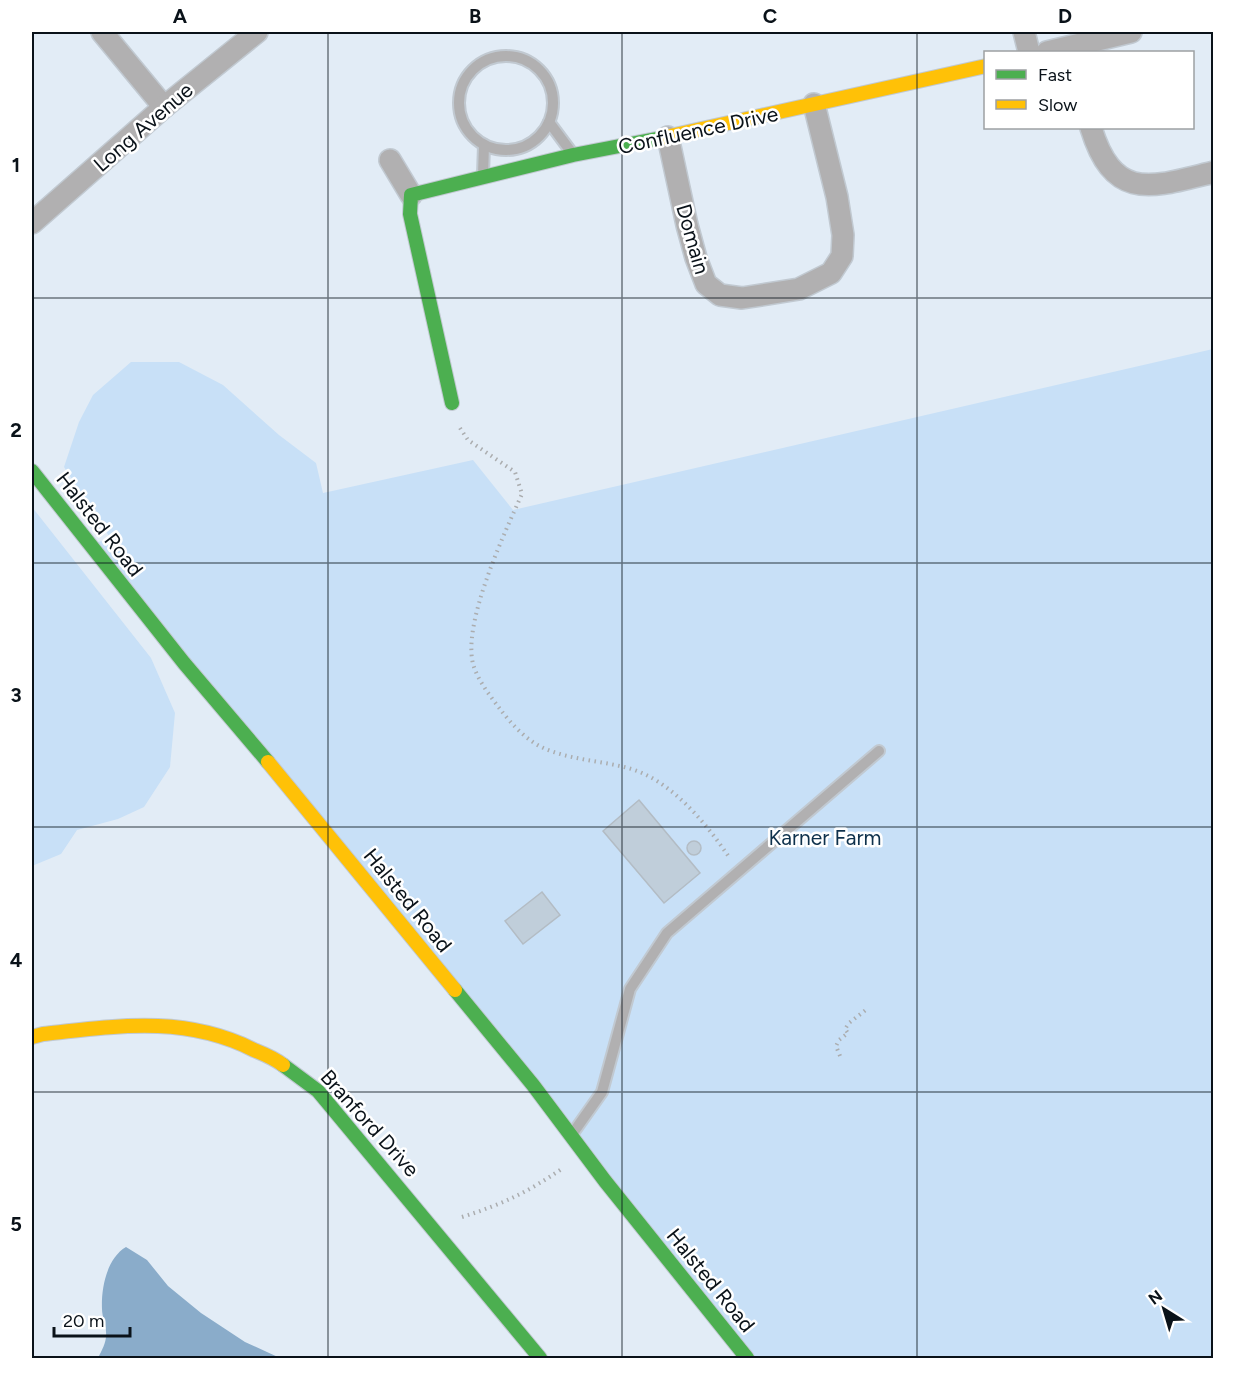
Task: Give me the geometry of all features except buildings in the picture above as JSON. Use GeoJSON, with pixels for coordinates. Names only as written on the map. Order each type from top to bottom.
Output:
{"type":"FeatureCollection","features":[{"type":"Feature","properties":{"kind":"street"},"geometry":{"type":"LineString","coordinates":[[102,32],[164,107]]}},
{"type":"Feature","properties":{"kind":"street","name":"Long Avenue"},"geometry":{"type":"LineString","coordinates":[[32,224],[164,107],[257,32]]}},
{"type":"Feature","properties":{"kind":"street"},"geometry":{"type":"LineString","coordinates":[[1024,32],[1029,51]]}},
{"type":"Feature","properties":{"kind":"street"},"geometry":{"type":"LineString","coordinates":[[1057,51],[1077,49],[1131,32]]}},
{"type":"Feature","properties":{"kind":"street","name":"Confluence Drive"},"geometry":{"type":"LineString","coordinates":[[411,195],[573,155],[668,137],[984,66]]}},
{"type":"Feature","properties":{"kind":"street","name":"Domain"},"geometry":{"type":"LineString","coordinates":[[668,137],[687,225],[706,284],[720,296],[742,298],[799,289],[831,273],[843,256],[843,235],[837,197],[814,104]]}},
{"type":"Feature","properties":{"kind":"street"},"geometry":{"type":"LineString","coordinates":[[1091,129],[1107,165],[1119,176],[1136,184],[1155,185],[1214,172]]}},
{"type":"Feature","properties":{"kind":"street"},"geometry":{"type":"LineString","coordinates":[[390,160],[411,195],[410,214],[452,403]]}},
{"type":"Feature","properties":{"kind":"street","name":"Halsted Road"},"geometry":{"type":"LineString","coordinates":[[32,471],[184,663],[321,825],[387,909],[533,1085],[747,1359]]}},
{"type":"Feature","properties":{"kind":"street","name":"Branford Drive"},"geometry":{"type":"LineString","coordinates":[[32,1037],[122,1025],[187,1027],[239,1042],[279,1062],[318,1091],[540,1359]]}},
{"type":"Feature","properties":{"kind":"lane"},"geometry":{"type":"LineString","coordinates":[[503,55],[528,60],[543,73],[551,87],[554,102],[549,122],[535,141],[515,149],[499,150],[484,145],[470,135],[462,120],[458,104],[463,82],[473,68],[487,59],[503,55]]}},
{"type":"Feature","properties":{"kind":"lane"},"geometry":{"type":"LineString","coordinates":[[549,122],[573,155]]}},
{"type":"Feature","properties":{"kind":"lane"},"geometry":{"type":"LineString","coordinates":[[483,176],[484,145]]}},
{"type":"Feature","properties":{"kind":"lane"},"geometry":{"type":"LineString","coordinates":[[571,1136],[602,1092],[630,989],[667,933],[879,751]]}},
{"type":"Feature","properties":{"kind":"path"},"geometry":{"type":"LineString","coordinates":[[452,403],[456,423],[468,440],[515,472],[522,494],[489,568],[474,624],[473,666],[489,694],[510,722],[545,749],[570,757],[630,768],[654,779],[683,801],[704,822],[739,873]]}},
{"type":"Feature","properties":{"kind":"path"},"geometry":{"type":"LineString","coordinates":[[840,1056],[836,1046],[837,1042],[848,1033],[845,1029],[849,1023],[867,1009]]}},
{"type":"Feature","properties":{"kind":"path"},"geometry":{"type":"LineString","coordinates":[[462,1217],[497,1206],[535,1187],[585,1154]]}},
{"type":"Feature","properties":{"kind":"green space","name":"Karner Farm"},"geometry":{"type":"Polygon","coordinates":[[[1213,349],[1213,1358],[748,1358],[89,544],[111,539],[64,467],[79,422],[93,395],[131,362],[179,362],[223,385],[279,435],[316,463],[323,493],[473,460],[513,510],[1213,349]]]}},
{"type":"Feature","properties":{"kind":"green space"},"geometry":{"type":"Polygon","coordinates":[[[32,507],[151,658],[175,713],[170,767],[144,807],[118,819],[77,830],[61,854],[32,866],[32,507]]]}},
{"type":"Feature","properties":{"kind":"shaded area"},"geometry":{"type":"Polygon","coordinates":[[[126,1247],[147,1260],[168,1286],[201,1313],[245,1342],[280,1358],[98,1358],[106,1336],[102,1309],[106,1274],[114,1258],[126,1247]]]}},
{"type":"Feature","properties":{"kind":"traffic: fast"},"geometry":{"type":"LineString","coordinates":[[452,403],[410,214],[411,195],[573,155],[661,138]]}},
{"type":"Feature","properties":{"kind":"traffic: fast"},"geometry":{"type":"LineString","coordinates":[[32,471],[184,663],[268,762]]}},
{"type":"Feature","properties":{"kind":"traffic: fast"},"geometry":{"type":"LineString","coordinates":[[455,990],[533,1085],[605,1181],[747,1358]]}},
{"type":"Feature","properties":{"kind":"traffic: fast"},"geometry":{"type":"LineString","coordinates":[[283,1065],[318,1091],[540,1358]]}},
{"type":"Feature","properties":{"kind":"traffic: slow"},"geometry":{"type":"LineString","coordinates":[[661,138],[984,66]]}},
{"type":"Feature","properties":{"kind":"traffic: slow"},"geometry":{"type":"LineString","coordinates":[[268,762],[455,990]]}},
{"type":"Feature","properties":{"kind":"traffic: slow"},"geometry":{"type":"LineString","coordinates":[[32,1037],[124,1026],[176,1027],[228,1039],[269,1056],[283,1065]]}}]}
